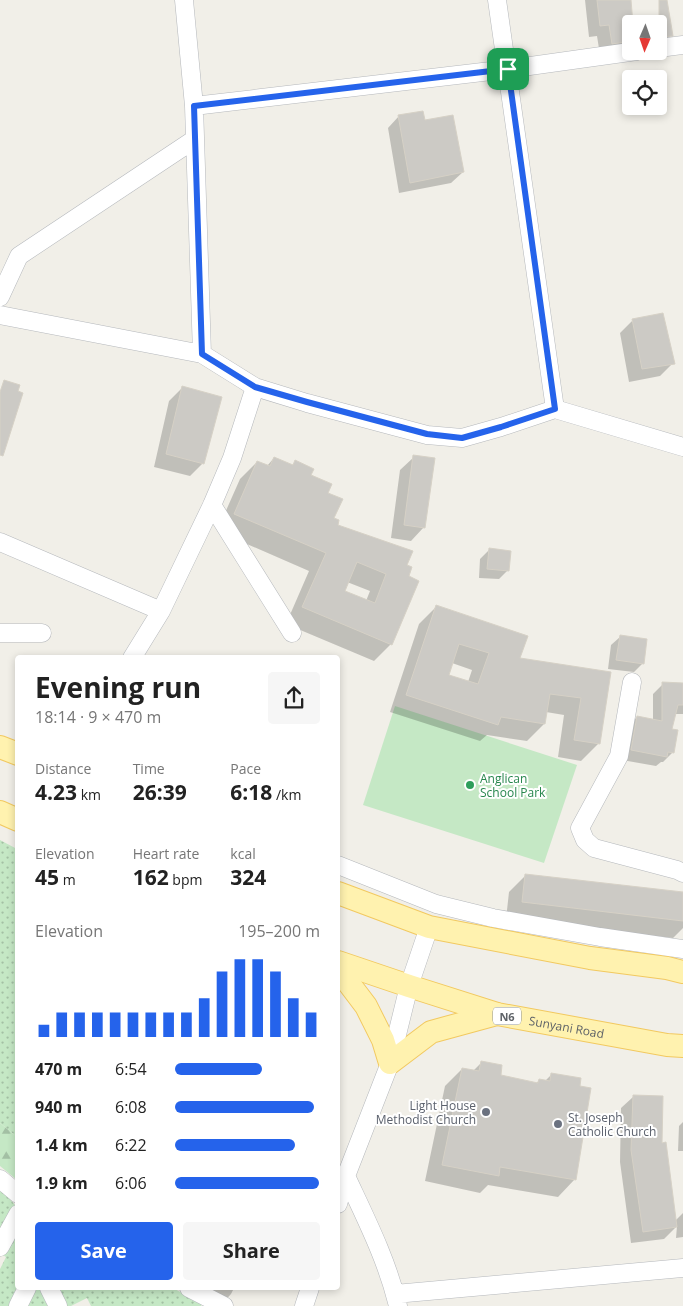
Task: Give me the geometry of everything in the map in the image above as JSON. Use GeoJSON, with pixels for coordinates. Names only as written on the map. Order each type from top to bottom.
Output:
{"type":"FeatureCollection","features":[{"type":"Feature","properties":{"kind":"main road"},"geometry":{"type":"LineString","coordinates":[[0,747],[15,753]]}},
{"type":"Feature","properties":{"kind":"main road"},"geometry":{"type":"LineString","coordinates":[[0,812],[15,819]]}},
{"type":"Feature","properties":{"kind":"main road"},"geometry":{"type":"LineString","coordinates":[[340,894],[429,927],[590,958],[667,968],[683,972]]}},
{"type":"Feature","properties":{"kind":"main road","name":"Sunyani Road"},"geometry":{"type":"LineString","coordinates":[[340,963],[497,1014],[683,1046]]}},
{"type":"Feature","properties":{"kind":"main road"},"geometry":{"type":"LineString","coordinates":[[340,971],[366,1006],[383,1040],[390,1063],[431,1032],[497,1014]]}},
{"type":"Feature","properties":{"kind":"street"},"geometry":{"type":"LineString","coordinates":[[184,0],[194,106],[202,354]]}},
{"type":"Feature","properties":{"kind":"street"},"geometry":{"type":"LineString","coordinates":[[497,0],[555,409]]}},
{"type":"Feature","properties":{"kind":"street"},"geometry":{"type":"LineString","coordinates":[[668,47],[683,45]]}},
{"type":"Feature","properties":{"kind":"street"},"geometry":{"type":"LineString","coordinates":[[194,106],[508,69],[622,53]]}},
{"type":"Feature","properties":{"kind":"street"},"geometry":{"type":"LineString","coordinates":[[0,297],[19,256],[195,140]]}},
{"type":"Feature","properties":{"kind":"street"},"geometry":{"type":"LineString","coordinates":[[0,315],[202,354],[255,387],[427,434],[462,438],[555,409],[683,447]]}},
{"type":"Feature","properties":{"kind":"street"},"geometry":{"type":"LineString","coordinates":[[134,655],[161,611],[212,505],[232,458],[255,387]]}},
{"type":"Feature","properties":{"kind":"street"},"geometry":{"type":"LineString","coordinates":[[212,505],[292,633]]}},
{"type":"Feature","properties":{"kind":"street"},"geometry":{"type":"LineString","coordinates":[[0,542],[161,611]]}},
{"type":"Feature","properties":{"kind":"street"},"geometry":{"type":"LineString","coordinates":[[0,633],[42,633]]}},
{"type":"Feature","properties":{"kind":"street"},"geometry":{"type":"LineString","coordinates":[[632,682],[619,756],[580,828],[585,840],[594,848],[683,873]]}},
{"type":"Feature","properties":{"kind":"street"},"geometry":{"type":"LineString","coordinates":[[340,866],[436,904],[493,918],[600,937],[683,949]]}},
{"type":"Feature","properties":{"kind":"street"},"geometry":{"type":"LineString","coordinates":[[340,1197],[346,1176],[390,1063],[409,986],[429,927]]}},
{"type":"Feature","properties":{"kind":"street"},"geometry":{"type":"LineString","coordinates":[[346,1176],[374,1234],[396,1300],[683,1268]]}},
{"type":"Feature","properties":{"kind":"street"},"geometry":{"type":"LineString","coordinates":[[0,1179],[15,1192]]}},
{"type":"Feature","properties":{"kind":"street"},"geometry":{"type":"LineString","coordinates":[[0,1247],[15,1220]]}},
{"type":"Feature","properties":{"kind":"street"},"geometry":{"type":"LineString","coordinates":[[18,1306],[26,1290]]}},
{"type":"Feature","properties":{"kind":"street"},"geometry":{"type":"LineString","coordinates":[[50,1290],[58,1306]]}},
{"type":"Feature","properties":{"kind":"street"},"geometry":{"type":"LineString","coordinates":[[193,1290],[224,1306]]}},
{"type":"Feature","properties":{"kind":"street"},"geometry":{"type":"LineString","coordinates":[[304,1306],[309,1290]]}},
{"type":"Feature","properties":{"kind":"green space","name":"Anglican School Park"},"geometry":{"type":"Polygon","coordinates":[[[395,706],[577,765],[544,863],[363,805],[395,706]]]}},
{"type":"Feature","properties":{"kind":"green space"},"geometry":{"type":"Polygon","coordinates":[[[0,840],[15,848],[15,1135],[0,1123],[0,840]]]}},
{"type":"Feature","properties":{"kind":"green space"},"geometry":{"type":"Polygon","coordinates":[[[0,1123],[15,1135],[15,1178],[0,1166],[0,1123]]]}},
{"type":"Feature","properties":{"kind":"green space"},"geometry":{"type":"Polygon","coordinates":[[[0,1191],[15,1205],[14,1212],[0,1230],[0,1191]]]}},
{"type":"Feature","properties":{"kind":"green space"},"geometry":{"type":"Polygon","coordinates":[[[15,1231],[15,1290],[53,1290],[49,1306],[0,1306],[0,1269],[6,1257],[3,1255],[15,1231]]]}},
{"type":"Feature","properties":{"kind":"green space"},"geometry":{"type":"Polygon","coordinates":[[[56,1290],[177,1290],[202,1304],[201,1306],[91,1306],[87,1298],[71,1306],[66,1306],[56,1290]]]}},
{"type":"Feature","properties":{"kind":"building"},"geometry":{"type":"Polygon","coordinates":[[[597,0],[631,0],[632,15],[622,15],[622,42],[612,44],[609,25],[600,26],[597,0]]]}},
{"type":"Feature","properties":{"kind":"building"},"geometry":{"type":"Polygon","coordinates":[[[659,0],[667,0],[673,36],[668,36],[668,15],[659,15],[659,0]]]}},
{"type":"Feature","properties":{"kind":"building"},"geometry":{"type":"Polygon","coordinates":[[[423,111],[425,120],[453,115],[464,172],[410,183],[398,115],[423,111]]]}},
{"type":"Feature","properties":{"kind":"building"},"geometry":{"type":"Polygon","coordinates":[[[663,313],[675,364],[642,369],[632,319],[663,313]]]}},
{"type":"Feature","properties":{"kind":"building"},"geometry":{"type":"Polygon","coordinates":[[[4,380],[20,385],[18,391],[23,393],[3,456],[0,455],[0,392],[4,380]]]}},
{"type":"Feature","properties":{"kind":"building"},"geometry":{"type":"Polygon","coordinates":[[[182,386],[222,397],[204,464],[166,454],[182,386]]]}},
{"type":"Feature","properties":{"kind":"building"},"geometry":{"type":"Polygon","coordinates":[[[413,455],[435,458],[425,528],[404,525],[413,455]]]}},
{"type":"Feature","properties":{"kind":"building"},"geometry":{"type":"Polygon","coordinates":[[[274,457],[293,465],[295,460],[314,469],[311,475],[332,484],[328,493],[343,499],[334,518],[339,520],[338,525],[413,551],[407,565],[412,567],[409,576],[419,581],[392,645],[302,607],[326,553],[234,514],[257,461],[270,466],[274,457]],[[357,562],[345,591],[375,603],[386,574],[357,562]]]}},
{"type":"Feature","properties":{"kind":"building"},"geometry":{"type":"Polygon","coordinates":[[[489,548],[511,551],[509,571],[487,569],[489,548]]]}},
{"type":"Feature","properties":{"kind":"building"},"geometry":{"type":"Polygon","coordinates":[[[436,605],[528,636],[520,658],[611,672],[600,744],[574,740],[581,698],[550,694],[545,724],[501,717],[498,725],[406,695],[436,605]],[[459,644],[449,675],[478,684],[489,653],[459,644]]]}},
{"type":"Feature","properties":{"kind":"building"},"geometry":{"type":"Polygon","coordinates":[[[620,635],[647,639],[644,664],[616,660],[620,635]]]}},
{"type":"Feature","properties":{"kind":"building"},"geometry":{"type":"Polygon","coordinates":[[[662,682],[683,683],[683,705],[678,705],[672,729],[678,730],[674,753],[668,752],[667,757],[631,750],[637,716],[662,721],[662,682]]]}},
{"type":"Feature","properties":{"kind":"building"},"geometry":{"type":"Polygon","coordinates":[[[525,874],[683,892],[683,921],[522,902],[525,874]]]}},
{"type":"Feature","properties":{"kind":"building"},"geometry":{"type":"Polygon","coordinates":[[[481,1061],[502,1065],[501,1075],[538,1083],[539,1079],[550,1081],[551,1073],[581,1078],[580,1086],[591,1088],[576,1180],[500,1167],[499,1176],[442,1165],[462,1068],[479,1071],[481,1061]]]}},
{"type":"Feature","properties":{"kind":"building"},"geometry":{"type":"Polygon","coordinates":[[[633,1095],[663,1096],[662,1143],[666,1142],[677,1227],[643,1232],[631,1150],[633,1095]]]}},
{"type":"Feature","properties":{"kind":"place","name":"Anglican School Park"},"geometry":{"type":"Point","coordinates":[470,785]}},
{"type":"Feature","properties":{"kind":"place","name":"Light House Methodist Church"},"geometry":{"type":"Point","coordinates":[486,1112]}},
{"type":"Feature","properties":{"kind":"place","name":"St. Joseph Catholic Church"},"geometry":{"type":"Point","coordinates":[558,1124]}},
{"type":"Feature","properties":{"kind":"route"},"geometry":{"type":"LineString","coordinates":[[508,69],[555,409],[462,438],[427,434],[255,387],[202,354],[194,106],[508,69]]}}]}
